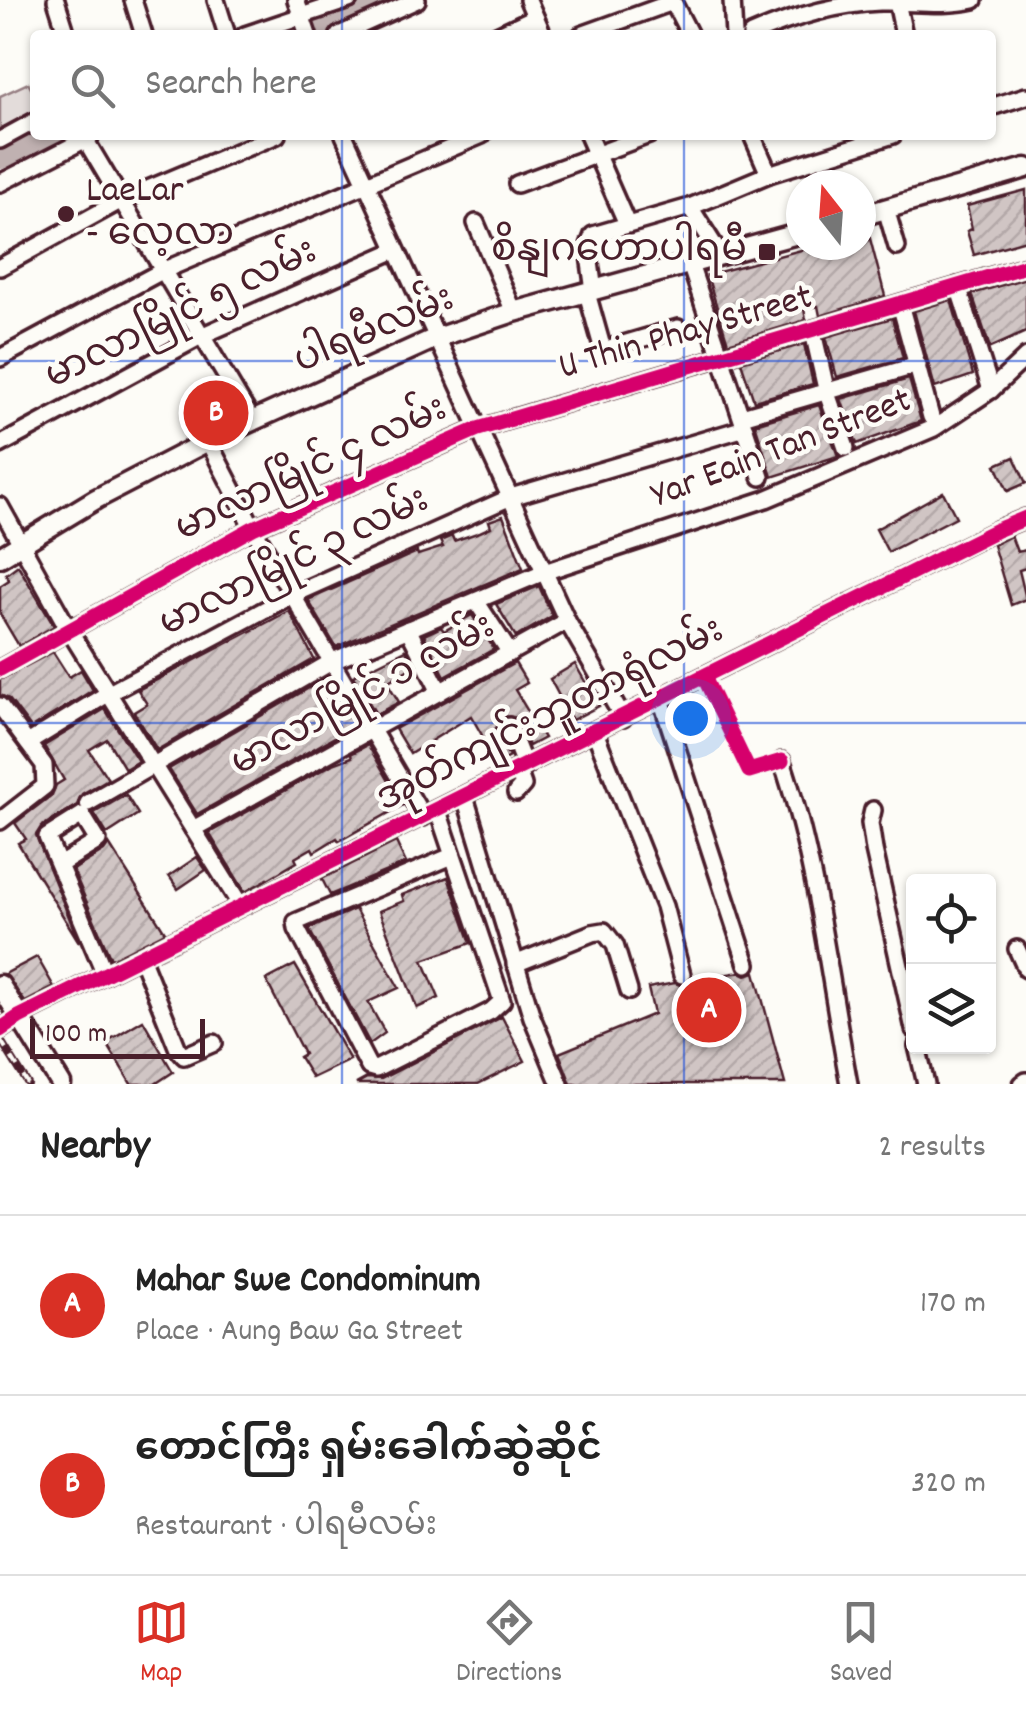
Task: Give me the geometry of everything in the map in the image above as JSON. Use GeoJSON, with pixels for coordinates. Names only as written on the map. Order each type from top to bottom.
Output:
{"type":"FeatureCollection","features":[{"type":"Feature","properties":{"kind":"main road"},"geometry":{"type":"LineString","coordinates":[[876,212],[1026,168]]}},
{"type":"Feature","properties":{"kind":"main road","name":"ပါရမီလမ်း"},"geometry":{"type":"LineString","coordinates":[[0,557],[96,499],[208,442],[436,338],[514,312],[786,237]]}},
{"type":"Feature","properties":{"kind":"main road"},"geometry":{"type":"LineString","coordinates":[[0,985],[61,1084]]}},
{"type":"Feature","properties":{"kind":"street"},"geometry":{"type":"LineString","coordinates":[[56,0],[65,30]]}},
{"type":"Feature","properties":{"kind":"street"},"geometry":{"type":"LineString","coordinates":[[134,0],[143,30]]}},
{"type":"Feature","properties":{"kind":"street"},"geometry":{"type":"LineString","coordinates":[[216,0],[225,30]]}},
{"type":"Feature","properties":{"kind":"street"},"geometry":{"type":"LineString","coordinates":[[262,30],[349,0]]}},
{"type":"Feature","properties":{"kind":"street"},"geometry":{"type":"LineString","coordinates":[[350,30],[417,0]]}},
{"type":"Feature","properties":{"kind":"street"},"geometry":{"type":"LineString","coordinates":[[528,0],[541,30]]}},
{"type":"Feature","properties":{"kind":"street"},"geometry":{"type":"LineString","coordinates":[[732,0],[734,30]]}},
{"type":"Feature","properties":{"kind":"street"},"geometry":{"type":"LineString","coordinates":[[764,30],[813,12],[878,1],[941,4],[974,0]]}},
{"type":"Feature","properties":{"kind":"street"},"geometry":{"type":"LineString","coordinates":[[595,30],[672,1],[687,30]]}},
{"type":"Feature","properties":{"kind":"street"},"geometry":{"type":"LineString","coordinates":[[898,2],[903,30]]}},
{"type":"Feature","properties":{"kind":"street"},"geometry":{"type":"LineString","coordinates":[[508,30],[535,17]]}},
{"type":"Feature","properties":{"kind":"street"},"geometry":{"type":"LineString","coordinates":[[996,105],[1026,96]]}},
{"type":"Feature","properties":{"kind":"street"},"geometry":{"type":"LineString","coordinates":[[0,140],[30,125]]}},
{"type":"Feature","properties":{"kind":"street"},"geometry":{"type":"LineString","coordinates":[[0,183],[83,140]]}},
{"type":"Feature","properties":{"kind":"street"},"geometry":{"type":"LineString","coordinates":[[91,140],[162,272],[252,420]]}},
{"type":"Feature","properties":{"kind":"street"},"geometry":{"type":"LineString","coordinates":[[0,267],[122,200],[264,140]]}},
{"type":"Feature","properties":{"kind":"street"},"geometry":{"type":"LineString","coordinates":[[346,140],[567,621],[623,718]]}},
{"type":"Feature","properties":{"kind":"street"},"geometry":{"type":"LineString","coordinates":[[0,358],[162,272],[470,140]]}},
{"type":"Feature","properties":{"kind":"street"},"geometry":{"type":"LineString","coordinates":[[590,140],[627,224]]}},
{"type":"Feature","properties":{"kind":"street"},"geometry":{"type":"LineString","coordinates":[[517,184],[635,140]]}},
{"type":"Feature","properties":{"kind":"street"},"geometry":{"type":"LineString","coordinates":[[754,140],[769,174]]}},
{"type":"Feature","properties":{"kind":"street"},"geometry":{"type":"LineString","coordinates":[[678,328],[603,350],[590,292],[590,237],[690,207],[769,174],[877,140]]}},
{"type":"Feature","properties":{"kind":"street"},"geometry":{"type":"LineString","coordinates":[[690,207],[720,256]]}},
{"type":"Feature","properties":{"kind":"street"},"geometry":{"type":"LineString","coordinates":[[886,209],[897,247]]}},
{"type":"Feature","properties":{"kind":"street"},"geometry":{"type":"LineString","coordinates":[[476,223],[514,312]]}},
{"type":"Feature","properties":{"kind":"street","name":"မာလာမြိုင် ၅ လမ်း"},"geometry":{"type":"LineString","coordinates":[[0,445],[203,335],[396,250]]}},
{"type":"Feature","properties":{"kind":"street"},"geometry":{"type":"LineString","coordinates":[[690,264],[761,477]]}},
{"type":"Feature","properties":{"kind":"street","name":"U Thin Phay Street"},"geometry":{"type":"LineString","coordinates":[[478,430],[1026,266]]}},
{"type":"Feature","properties":{"kind":"street"},"geometry":{"type":"LineString","coordinates":[[958,286],[991,390]]}},
{"type":"Feature","properties":{"kind":"street"},"geometry":{"type":"LineString","coordinates":[[900,304],[931,416]]}},
{"type":"Feature","properties":{"kind":"street"},"geometry":{"type":"LineString","coordinates":[[812,332],[846,448]]}},
{"type":"Feature","properties":{"kind":"street","name":"Yar Eain Tan Street"},"geometry":{"type":"LineString","coordinates":[[88,803],[333,661],[544,572],[766,499],[934,428],[991,390],[1026,357]]}},
{"type":"Feature","properties":{"kind":"street","name":"မာလာမြိုင် ၃ လမ်း"},"geometry":{"type":"LineString","coordinates":[[28,744],[109,693],[292,595],[511,496],[918,364]]}},
{"type":"Feature","properties":{"kind":"street","name":"မာလာမြိုင် ၄ လမ်း"},"geometry":{"type":"LineString","coordinates":[[0,669],[252,528],[478,430]]}},
{"type":"Feature","properties":{"kind":"street"},"geometry":{"type":"LineString","coordinates":[[208,442],[252,528],[374,730],[430,814],[452,856],[502,1001],[491,1012],[376,1069],[369,1067],[296,922],[452,856]]}},
{"type":"Feature","properties":{"kind":"street"},"geometry":{"type":"LineString","coordinates":[[0,506],[70,630],[242,906]]}},
{"type":"Feature","properties":{"kind":"street","name":"အုတ်ကျင်းဘူတာရုံလမ်း"},"geometry":{"type":"LineString","coordinates":[[0,1030],[18,1017],[1026,518]]}},
{"type":"Feature","properties":{"kind":"street"},"geometry":{"type":"LineString","coordinates":[[476,601],[510,653]]}},
{"type":"Feature","properties":{"kind":"street","name":"မာလာမြိုင် ၁ လမ်း"},"geometry":{"type":"LineString","coordinates":[[193,829],[567,621]]}},
{"type":"Feature","properties":{"kind":"street"},"geometry":{"type":"LineString","coordinates":[[408,630],[440,692]]}},
{"type":"Feature","properties":{"kind":"street"},"geometry":{"type":"LineString","coordinates":[[662,700],[747,964]]}},
{"type":"Feature","properties":{"kind":"street"},"geometry":{"type":"LineString","coordinates":[[0,706],[44,766],[45,786],[0,821]]}},
{"type":"Feature","properties":{"kind":"street"},"geometry":{"type":"LineString","coordinates":[[508,726],[522,769],[523,785],[516,793]]}},
{"type":"Feature","properties":{"kind":"street"},"geometry":{"type":"LineString","coordinates":[[595,732],[664,906],[682,975]]}},
{"type":"Feature","properties":{"kind":"street"},"geometry":{"type":"LineString","coordinates":[[782,762],[813,892],[849,1084]]}},
{"type":"Feature","properties":{"kind":"street"},"geometry":{"type":"LineString","coordinates":[[466,796],[532,1017],[560,1084]]}},
{"type":"Feature","properties":{"kind":"street"},"geometry":{"type":"LineString","coordinates":[[873,810],[870,822],[874,850],[906,992]]}},
{"type":"Feature","properties":{"kind":"street"},"geometry":{"type":"LineString","coordinates":[[61,864],[105,974]]}},
{"type":"Feature","properties":{"kind":"street"},"geometry":{"type":"LineString","coordinates":[[515,964],[604,931],[615,945],[630,991]]}},
{"type":"Feature","properties":{"kind":"street"},"geometry":{"type":"LineString","coordinates":[[1016,949],[1026,969]]}},
{"type":"Feature","properties":{"kind":"street"},"geometry":{"type":"LineString","coordinates":[[141,957],[178,1049],[184,1056],[193,1055],[214,1044]]}},
{"type":"Feature","properties":{"kind":"street"},"geometry":{"type":"LineString","coordinates":[[920,1054],[926,1084]]}},
{"type":"Feature","properties":{"kind":"shaded area"},"geometry":{"type":"Polygon","coordinates":[[[28,83],[30,117],[0,131],[0,96],[28,83]]]}},
{"type":"Feature","properties":{"kind":"building"},"geometry":{"type":"Polygon","coordinates":[[[1026,190],[1026,240],[974,255],[967,231],[972,229],[967,206],[1026,190]]]}},
{"type":"Feature","properties":{"kind":"building"},"geometry":{"type":"Polygon","coordinates":[[[786,254],[786,260],[876,260],[885,296],[820,316],[818,306],[804,309],[806,320],[728,343],[707,275],[786,254]]]}},
{"type":"Feature","properties":{"kind":"building"},"geometry":{"type":"Polygon","coordinates":[[[1026,278],[1026,332],[990,348],[972,294],[1026,278]]]}},
{"type":"Feature","properties":{"kind":"building"},"geometry":{"type":"Polygon","coordinates":[[[951,300],[973,375],[935,388],[914,311],[951,300]]]}},
{"type":"Feature","properties":{"kind":"building"},"geometry":{"type":"Polygon","coordinates":[[[892,318],[903,358],[837,377],[826,337],[892,318]]]}},
{"type":"Feature","properties":{"kind":"building"},"geometry":{"type":"Polygon","coordinates":[[[804,344],[813,384],[754,401],[741,362],[804,344]]]}},
{"type":"Feature","properties":{"kind":"building"},"geometry":{"type":"Polygon","coordinates":[[[909,379],[921,421],[857,444],[841,399],[909,379]]]}},
{"type":"Feature","properties":{"kind":"building"},"geometry":{"type":"Polygon","coordinates":[[[819,405],[838,456],[772,477],[755,424],[819,405]]]}},
{"type":"Feature","properties":{"kind":"building"},"geometry":{"type":"Polygon","coordinates":[[[1014,457],[1026,483],[1008,491],[996,465],[1014,457]]]}},
{"type":"Feature","properties":{"kind":"building"},"geometry":{"type":"Polygon","coordinates":[[[943,492],[956,517],[888,552],[876,529],[943,492]]]}},
{"type":"Feature","properties":{"kind":"building"},"geometry":{"type":"Polygon","coordinates":[[[503,516],[523,568],[336,647],[308,600],[417,552],[418,555],[443,547],[440,541],[452,536],[454,541],[480,532],[491,527],[489,521],[503,516]]]}},
{"type":"Feature","properties":{"kind":"building"},"geometry":{"type":"Polygon","coordinates":[[[1011,536],[1017,552],[1026,550],[1026,568],[1019,570],[1026,599],[1011,605],[993,545],[1011,536]]]}},
{"type":"Feature","properties":{"kind":"building"},"geometry":{"type":"Polygon","coordinates":[[[18,565],[54,626],[19,646],[0,614],[0,586],[9,580],[6,574],[18,565]]]}},
{"type":"Feature","properties":{"kind":"building"},"geometry":{"type":"Polygon","coordinates":[[[539,586],[552,616],[516,637],[496,604],[539,586]]]}},
{"type":"Feature","properties":{"kind":"building"},"geometry":{"type":"Polygon","coordinates":[[[289,611],[314,659],[157,750],[134,712],[147,704],[138,690],[289,611]]]}},
{"type":"Feature","properties":{"kind":"building"},"geometry":{"type":"Polygon","coordinates":[[[472,615],[494,649],[445,676],[424,635],[441,627],[444,631],[472,615]]]}},
{"type":"Feature","properties":{"kind":"building"},"geometry":{"type":"Polygon","coordinates":[[[406,650],[414,666],[387,682],[399,702],[376,714],[353,676],[406,650]]]}},
{"type":"Feature","properties":{"kind":"building"},"geometry":{"type":"Polygon","coordinates":[[[53,652],[69,677],[81,670],[93,690],[31,728],[9,699],[0,695],[0,680],[53,652]]]}},
{"type":"Feature","properties":{"kind":"building"},"geometry":{"type":"Polygon","coordinates":[[[515,663],[527,683],[515,690],[544,738],[529,746],[517,718],[504,716],[494,731],[509,757],[498,763],[471,716],[410,754],[395,729],[515,663]]]}},
{"type":"Feature","properties":{"kind":"building"},"geometry":{"type":"Polygon","coordinates":[[[575,664],[599,706],[572,720],[550,679],[575,664]]]}},
{"type":"Feature","properties":{"kind":"building"},"geometry":{"type":"Polygon","coordinates":[[[328,677],[356,725],[197,814],[169,769],[328,677]]]}},
{"type":"Feature","properties":{"kind":"building"},"geometry":{"type":"Polygon","coordinates":[[[105,709],[138,761],[125,769],[107,739],[89,750],[108,779],[82,794],[77,805],[41,827],[36,835],[79,942],[18,843],[26,839],[15,823],[52,795],[56,785],[64,780],[44,746],[105,709]]]}},
{"type":"Feature","properties":{"kind":"building"},"geometry":{"type":"Polygon","coordinates":[[[368,745],[403,805],[339,841],[337,838],[314,852],[312,848],[295,858],[297,862],[245,892],[209,833],[368,745]]]}},
{"type":"Feature","properties":{"kind":"building"},"geometry":{"type":"Polygon","coordinates":[[[126,795],[138,814],[107,834],[94,813],[126,795]]]}},
{"type":"Feature","properties":{"kind":"building"},"geometry":{"type":"Polygon","coordinates":[[[396,842],[406,863],[330,895],[322,879],[396,842]]]}},
{"type":"Feature","properties":{"kind":"building"},"geometry":{"type":"Polygon","coordinates":[[[109,844],[165,932],[111,959],[73,870],[109,844]]]}},
{"type":"Feature","properties":{"kind":"building"},"geometry":{"type":"Polygon","coordinates":[[[197,857],[206,870],[178,889],[169,876],[197,857]]]}},
{"type":"Feature","properties":{"kind":"building"},"geometry":{"type":"Polygon","coordinates":[[[448,877],[471,943],[423,960],[439,998],[417,1008],[379,911],[404,901],[402,895],[448,877]]]}},
{"type":"Feature","properties":{"kind":"building"},"geometry":{"type":"Polygon","coordinates":[[[355,909],[399,988],[368,1002],[385,1033],[370,1044],[309,929],[355,909]]]}},
{"type":"Feature","properties":{"kind":"building"},"geometry":{"type":"Polygon","coordinates":[[[37,957],[54,987],[25,1002],[5,974],[37,957]]]}},
{"type":"Feature","properties":{"kind":"building"},"geometry":{"type":"Polygon","coordinates":[[[295,965],[350,1060],[312,1078],[266,980],[295,965]]]}},
{"type":"Feature","properties":{"kind":"building"},"geometry":{"type":"Polygon","coordinates":[[[755,972],[785,1084],[571,1084],[559,1053],[654,1014],[648,988],[675,983],[684,986],[692,980],[755,972]]]}},
{"type":"Feature","properties":{"kind":"building"},"geometry":{"type":"Polygon","coordinates":[[[502,1017],[525,1061],[478,1084],[356,1084],[367,1078],[381,1079],[502,1017]]]}},
{"type":"Feature","properties":{"kind":"building"},"geometry":{"type":"Polygon","coordinates":[[[143,1020],[173,1072],[155,1084],[131,1084],[106,1042],[143,1020]]]}},
{"type":"Feature","properties":{"kind":"waterway"},"geometry":{"type":"LineString","coordinates":[[312,30],[386,0]]}},
{"type":"Feature","properties":{"kind":"waterway"},"geometry":{"type":"LineString","coordinates":[[0,159],[44,140]]}},
{"type":"Feature","properties":{"kind":"railway"},"geometry":{"type":"LineString","coordinates":[[0,1039],[28,1084]]}},
{"type":"Feature","properties":{"kind":"cycle path"},"geometry":{"type":"LineString","coordinates":[[0,669],[253,528],[478,429],[1026,266]]}},
{"type":"Feature","properties":{"kind":"cycle path"},"geometry":{"type":"LineString","coordinates":[[0,1030],[19,1017],[1026,518]]}},
{"type":"Feature","properties":{"kind":"cycle path"},"geometry":{"type":"LineString","coordinates":[[704,677],[749,771],[782,761]]}},
{"type":"Feature","properties":{"kind":"place","name":"LaeLar - လေ့လာ"},"geometry":{"type":"Point","coordinates":[66,214]}},
{"type":"Feature","properties":{"kind":"place","name":"စိနျဂဟောပါရမီ"},"geometry":{"type":"Point","coordinates":[767,252]}},
{"type":"Feature","properties":{"kind":"place","name":"တောင်ကြီး ရှမ်းခေါက်ဆွဲဆိုင်"},"geometry":{"type":"Point","coordinates":[216,413]}},
{"type":"Feature","properties":{"kind":"place","name":"Mahar Swe Condominum"},"geometry":{"type":"Point","coordinates":[709,1010]}}]}
